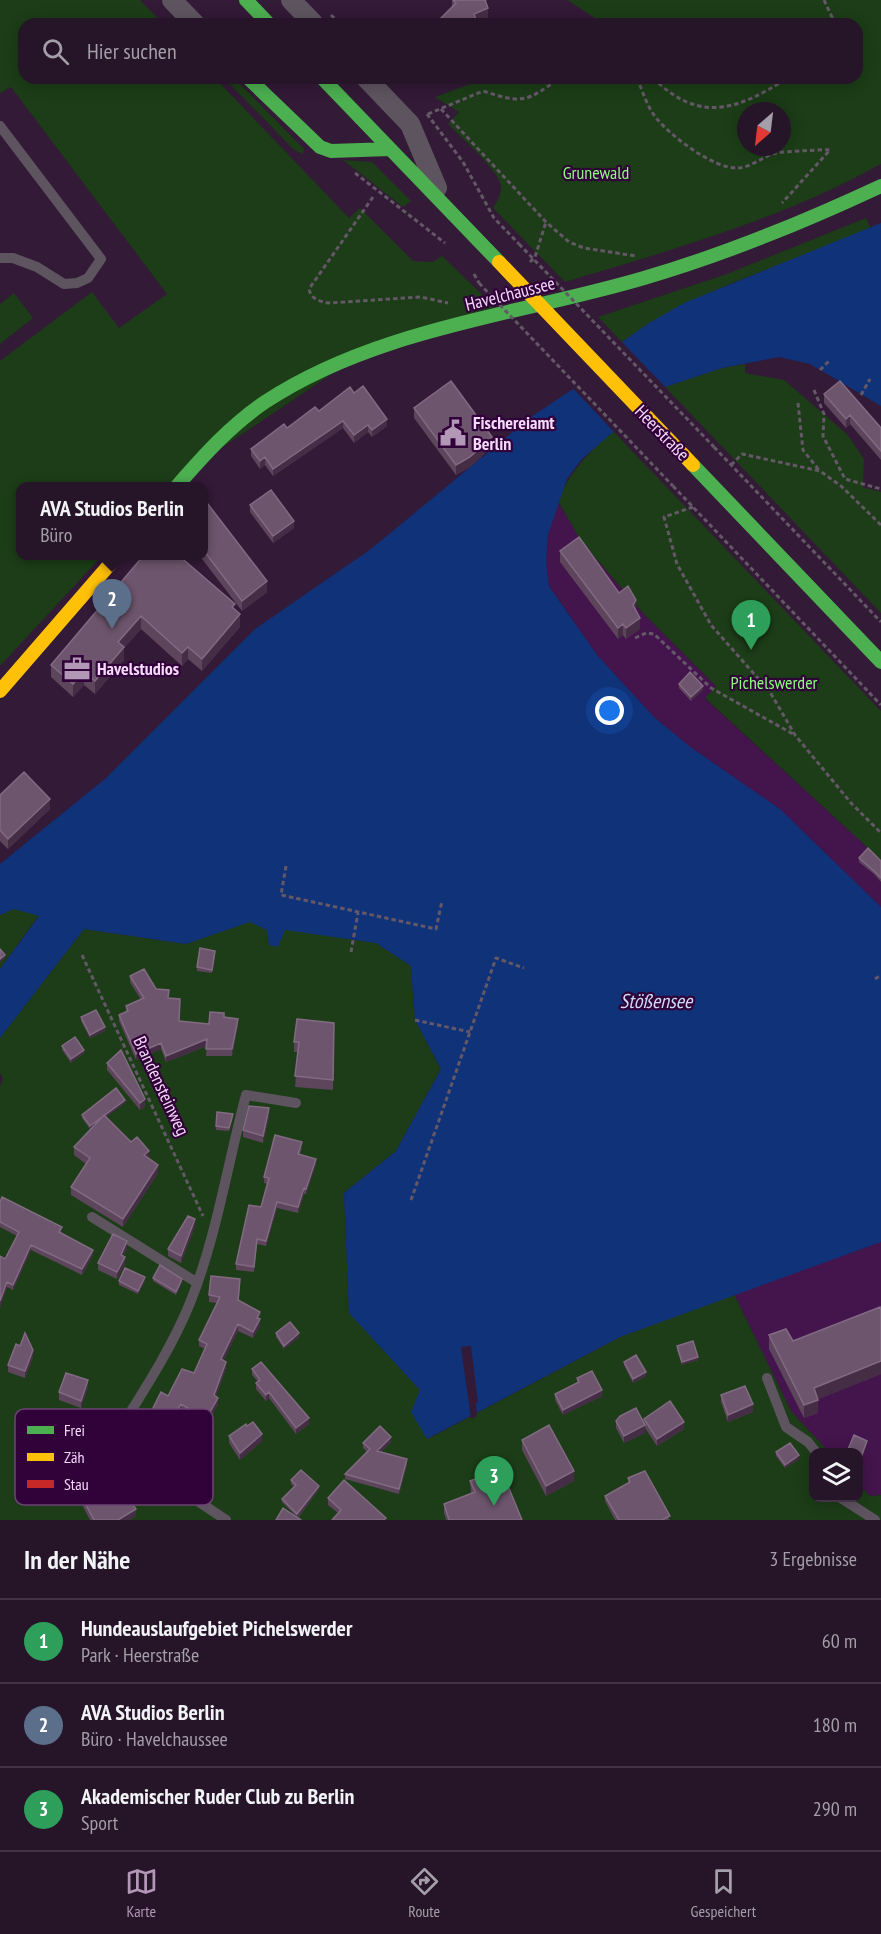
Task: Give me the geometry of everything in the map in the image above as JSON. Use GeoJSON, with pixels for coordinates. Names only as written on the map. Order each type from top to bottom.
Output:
{"type":"FeatureCollection","features":[{"type":"Feature","properties":{"kind":"street"},"geometry":{"type":"LineString","coordinates":[[172,0],[189,18]]}},
{"type":"Feature","properties":{"kind":"street"},"geometry":{"type":"LineString","coordinates":[[246,0],[263,18]]}},
{"type":"Feature","properties":{"kind":"street"},"geometry":{"type":"LineString","coordinates":[[291,0],[308,18]]}},
{"type":"Feature","properties":{"kind":"street"},"geometry":{"type":"LineString","coordinates":[[254,84],[320,147],[331,151],[390,149]]}},
{"type":"Feature","properties":{"kind":"street","name":"Heerstraße"},"geometry":{"type":"LineString","coordinates":[[328,84],[881,662]]}},
{"type":"Feature","properties":{"kind":"street","name":"Heerstraße"},"geometry":{"type":"LineString","coordinates":[[372,84],[410,124],[443,204]]}},
{"type":"Feature","properties":{"kind":"street","name":"Havelchaussee"},"geometry":{"type":"LineString","coordinates":[[181,482],[226,432],[262,405],[301,383],[388,346],[470,321],[609,288],[690,263],[760,240],[881,186]]}},
{"type":"Feature","properties":{"kind":"street"},"geometry":{"type":"LineString","coordinates":[[0,691],[113,560]]}},
{"type":"Feature","properties":{"kind":"lane"},"geometry":{"type":"LineString","coordinates":[[0,126],[101,259],[88,278],[77,283],[64,284],[37,267],[13,258],[0,258]]}},
{"type":"Feature","properties":{"kind":"lane"},"geometry":{"type":"LineString","coordinates":[[132,1409],[152,1377],[190,1303],[212,1230],[246,1095],[296,1103]]}},
{"type":"Feature","properties":{"kind":"lane"},"geometry":{"type":"LineString","coordinates":[[92,1217],[196,1282]]}},
{"type":"Feature","properties":{"kind":"lane"},"geometry":{"type":"LineString","coordinates":[[767,1378],[786,1427],[813,1448]]}},
{"type":"Feature","properties":{"kind":"lane"},"geometry":{"type":"LineString","coordinates":[[848,1502],[875,1520]]}},
{"type":"Feature","properties":{"kind":"lane"},"geometry":{"type":"LineString","coordinates":[[204,1505],[226,1520]]}},
{"type":"Feature","properties":{"kind":"path"},"geometry":{"type":"LineString","coordinates":[[824,0],[832,18]]}},
{"type":"Feature","properties":{"kind":"path"},"geometry":{"type":"LineString","coordinates":[[552,84],[535,96],[522,100],[511,100],[483,91],[428,114],[463,162],[494,218],[881,622]]}},
{"type":"Feature","properties":{"kind":"path"},"geometry":{"type":"LineString","coordinates":[[639,84],[647,104],[657,119],[683,144],[726,167],[738,168],[755,164],[776,152],[795,153],[822,148],[830,150],[779,206]]}},
{"type":"Feature","properties":{"kind":"path"},"geometry":{"type":"LineString","coordinates":[[661,84],[681,100],[705,107],[735,107],[777,84]]}},
{"type":"Feature","properties":{"kind":"path"},"geometry":{"type":"LineString","coordinates":[[441,109],[546,222],[569,242],[584,248],[643,257]]}},
{"type":"Feature","properties":{"kind":"path"},"geometry":{"type":"LineString","coordinates":[[347,167],[450,248]]}},
{"type":"Feature","properties":{"kind":"path"},"geometry":{"type":"LineString","coordinates":[[373,196],[309,289],[310,294],[328,303],[421,297],[449,303],[470,321]]}},
{"type":"Feature","properties":{"kind":"path"},"geometry":{"type":"LineString","coordinates":[[535,257],[546,222]]}},
{"type":"Feature","properties":{"kind":"path"},"geometry":{"type":"LineString","coordinates":[[473,272],[479,283],[881,705]]}},
{"type":"Feature","properties":{"kind":"path"},"geometry":{"type":"LineString","coordinates":[[820,370],[830,360]]}},
{"type":"Feature","properties":{"kind":"path"},"geometry":{"type":"LineString","coordinates":[[861,395],[870,379]]}},
{"type":"Feature","properties":{"kind":"path"},"geometry":{"type":"LineString","coordinates":[[814,390],[824,414],[823,436],[845,479],[881,489]]}},
{"type":"Feature","properties":{"kind":"path"},"geometry":{"type":"LineString","coordinates":[[798,403],[803,450],[820,471],[842,486],[881,525]]}},
{"type":"Feature","properties":{"kind":"path"},"geometry":{"type":"LineString","coordinates":[[730,465],[742,454],[820,471]]}},
{"type":"Feature","properties":{"kind":"path"},"geometry":{"type":"LineString","coordinates":[[842,486],[845,479]]}},
{"type":"Feature","properties":{"kind":"path"},"geometry":{"type":"LineString","coordinates":[[693,507],[664,516],[677,564],[711,625],[770,692],[795,735],[851,803],[881,833]]}},
{"type":"Feature","properties":{"kind":"path"},"geometry":{"type":"LineString","coordinates":[[635,638],[646,633],[654,633],[711,688],[795,735]]}},
{"type":"Feature","properties":{"kind":"path"},"geometry":{"type":"LineString","coordinates":[[286,866],[281,895],[436,929],[442,902]]}},
{"type":"Feature","properties":{"kind":"path"},"geometry":{"type":"LineString","coordinates":[[351,952],[358,912]]}},
{"type":"Feature","properties":{"kind":"path","name":"Brandensteinweg"},"geometry":{"type":"LineString","coordinates":[[82,955],[202,1214],[212,1230]]}},
{"type":"Feature","properties":{"kind":"path"},"geometry":{"type":"LineString","coordinates":[[411,1200],[496,958],[524,968]]}},
{"type":"Feature","properties":{"kind":"path"},"geometry":{"type":"LineString","coordinates":[[875,980],[881,975]]}},
{"type":"Feature","properties":{"kind":"path"},"geometry":{"type":"LineString","coordinates":[[415,1020],[470,1032]]}},
{"type":"Feature","properties":{"kind":"shaded area"},"geometry":{"type":"Polygon","coordinates":[[[558,501],[581,541],[643,613],[716,686],[705,699],[881,860],[881,907],[780,809],[689,746],[654,717],[597,655],[549,585],[546,561],[548,535],[558,501]]]}},
{"type":"Feature","properties":{"kind":"shaded area"},"geometry":{"type":"Polygon","coordinates":[[[881,1242],[881,1495],[870,1496],[863,1488],[863,1448],[825,1448],[791,1411],[734,1294],[881,1242]]]}},
{"type":"Feature","properties":{"kind":"green space"},"geometry":{"type":"Polygon","coordinates":[[[0,0],[140,0],[157,18],[18,18],[18,84],[221,84],[349,218],[360,208],[413,261],[433,262],[442,256],[495,307],[385,338],[171,482],[16,482],[16,560],[98,560],[0,666],[0,361],[92,292],[119,328],[167,294],[11,87],[0,93],[0,0]]]}},
{"type":"Feature","properties":{"kind":"green space","name":"Grunewald"},"geometry":{"type":"Polygon","coordinates":[[[567,0],[881,0],[881,164],[844,184],[726,232],[565,282],[493,208],[501,192],[501,186],[486,162],[448,124],[459,112],[435,97],[471,84],[863,84],[863,18],[595,18],[567,0]]]}},
{"type":"Feature","properties":{"kind":"green space"},"geometry":{"type":"Polygon","coordinates":[[[230,84],[240,84],[304,149],[303,154],[294,150],[230,84]]]}},
{"type":"Feature","properties":{"kind":"green space"},"geometry":{"type":"Polygon","coordinates":[[[343,160],[372,162],[411,201],[403,207],[343,160]]]}},
{"type":"Feature","properties":{"kind":"green space"},"geometry":{"type":"Polygon","coordinates":[[[866,218],[871,228],[711,292],[651,323],[622,342],[598,317],[727,274],[866,218]]]}},
{"type":"Feature","properties":{"kind":"green space"},"geometry":{"type":"Polygon","coordinates":[[[14,293],[33,318],[0,344],[0,304],[14,293]]]}},
{"type":"Feature","properties":{"kind":"green space"},"geometry":{"type":"Polygon","coordinates":[[[745,364],[745,373],[784,380],[847,434],[864,459],[863,487],[881,492],[881,613],[665,387],[722,368],[745,364]]]}},
{"type":"Feature","properties":{"kind":"green space","name":"Pichelswerder"},"geometry":{"type":"Polygon","coordinates":[[[613,431],[881,711],[881,860],[705,698],[716,686],[643,613],[581,541],[558,501],[575,471],[613,431]]]}},
{"type":"Feature","properties":{"kind":"green space"},"geometry":{"type":"Polygon","coordinates":[[[14,909],[39,915],[0,969],[0,915],[14,909]]]}},
{"type":"Feature","properties":{"kind":"green space"},"geometry":{"type":"Polygon","coordinates":[[[250,921],[267,930],[269,945],[278,946],[285,929],[376,943],[411,966],[415,1020],[441,1069],[396,1151],[344,1193],[349,1312],[420,1390],[428,1439],[620,1337],[734,1294],[791,1411],[825,1448],[809,1448],[809,1502],[863,1502],[863,1488],[870,1496],[881,1495],[881,1520],[0,1520],[0,1086],[3,1078],[0,1073],[0,1038],[84,929],[186,944],[250,921]]]}},
{"type":"Feature","properties":{"kind":"water","name":"Stößensee"},"geometry":{"type":"Polygon","coordinates":[[[881,223],[881,406],[810,364],[779,357],[722,368],[665,387],[582,459],[567,479],[548,535],[546,561],[549,586],[597,655],[654,717],[689,746],[780,809],[881,907],[881,1242],[620,1337],[427,1439],[411,1412],[420,1390],[349,1313],[344,1193],[396,1151],[441,1069],[415,1020],[411,966],[376,943],[285,930],[278,947],[269,945],[267,930],[250,922],[186,944],[84,929],[0,1038],[0,969],[39,916],[14,909],[0,915],[0,864],[105,779],[255,629],[371,549],[531,417],[573,389],[622,342],[684,303],[881,223]]]}},
{"type":"Feature","properties":{"kind":"pier"},"geometry":{"type":"Polygon","coordinates":[[[620,340],[668,390],[615,433],[571,386],[620,340]]]}},
{"type":"Feature","properties":{"kind":"pier"},"geometry":{"type":"Polygon","coordinates":[[[471,1346],[478,1403],[476,1403],[477,1416],[471,1419],[461,1347],[471,1346]]]}},
{"type":"Feature","properties":{"kind":"building"},"geometry":{"type":"Polygon","coordinates":[[[453,0],[485,0],[488,8],[474,14],[475,18],[441,18],[456,3],[453,0]]]}},
{"type":"Feature","properties":{"kind":"building","name":"Fischereiamt Berlin"},"geometry":{"type":"Polygon","coordinates":[[[451,381],[492,437],[470,457],[456,465],[414,408],[451,381]]]}},
{"type":"Feature","properties":{"kind":"building"},"geometry":{"type":"Polygon","coordinates":[[[840,381],[881,428],[881,451],[850,415],[846,419],[824,394],[840,381]]]}},
{"type":"Feature","properties":{"kind":"building"},"geometry":{"type":"Polygon","coordinates":[[[363,386],[387,419],[372,430],[368,425],[354,435],[343,421],[273,469],[265,457],[260,461],[251,449],[284,424],[287,428],[315,407],[319,411],[350,387],[354,393],[363,386]]]}},
{"type":"Feature","properties":{"kind":"building"},"geometry":{"type":"Polygon","coordinates":[[[271,490],[294,521],[273,536],[250,505],[271,490]]]}},
{"type":"Feature","properties":{"kind":"building"},"geometry":{"type":"Polygon","coordinates":[[[208,504],[267,581],[242,601],[208,556],[208,504]]]}},
{"type":"Feature","properties":{"kind":"building"},"geometry":{"type":"Polygon","coordinates":[[[579,537],[619,593],[628,586],[636,600],[633,605],[640,618],[626,628],[623,624],[618,628],[560,551],[579,537]]]}},
{"type":"Feature","properties":{"kind":"building"},"geometry":{"type":"Polygon","coordinates":[[[140,560],[184,560],[235,604],[232,607],[240,614],[202,659],[188,647],[182,653],[141,616],[118,642],[124,647],[95,681],[84,672],[73,684],[51,665],[140,560]]]}},
{"type":"Feature","properties":{"kind":"building"},"geometry":{"type":"Polygon","coordinates":[[[690,672],[703,686],[691,697],[679,684],[690,672]]]}},
{"type":"Feature","properties":{"kind":"building"},"geometry":{"type":"Polygon","coordinates":[[[24,772],[50,799],[8,839],[0,830],[0,795],[24,772]]]}},
{"type":"Feature","properties":{"kind":"building"},"geometry":{"type":"Polygon","coordinates":[[[868,848],[881,861],[881,878],[859,858],[868,848]]]}},
{"type":"Feature","properties":{"kind":"building"},"geometry":{"type":"Polygon","coordinates":[[[200,948],[215,951],[212,970],[197,967],[200,948]]]}},
{"type":"Feature","properties":{"kind":"building"},"geometry":{"type":"Polygon","coordinates":[[[0,949],[5,955],[0,959],[0,949]]]}},
{"type":"Feature","properties":{"kind":"building"},"geometry":{"type":"Polygon","coordinates":[[[144,969],[156,989],[169,990],[168,998],[180,999],[179,1021],[209,1024],[210,1012],[224,1013],[224,1017],[238,1019],[232,1049],[206,1049],[207,1039],[166,1056],[161,1043],[136,1054],[119,1015],[128,1011],[126,1006],[144,998],[130,976],[144,969]]]}},
{"type":"Feature","properties":{"kind":"building"},"geometry":{"type":"Polygon","coordinates":[[[96,1010],[105,1027],[90,1035],[81,1017],[96,1010]]]}},
{"type":"Feature","properties":{"kind":"building"},"geometry":{"type":"Polygon","coordinates":[[[297,1019],[334,1023],[333,1080],[295,1076],[299,1042],[294,1042],[297,1019]]]}},
{"type":"Feature","properties":{"kind":"building"},"geometry":{"type":"Polygon","coordinates":[[[75,1037],[84,1050],[71,1059],[62,1046],[75,1037]]]}},
{"type":"Feature","properties":{"kind":"building"},"geometry":{"type":"Polygon","coordinates":[[[121,1050],[145,1099],[140,1103],[107,1063],[121,1050]]]}},
{"type":"Feature","properties":{"kind":"building"},"geometry":{"type":"Polygon","coordinates":[[[116,1088],[125,1100],[90,1126],[82,1115],[116,1088]]]}},
{"type":"Feature","properties":{"kind":"building"},"geometry":{"type":"Polygon","coordinates":[[[249,1106],[269,1108],[263,1136],[243,1130],[249,1106]]]}},
{"type":"Feature","properties":{"kind":"building"},"geometry":{"type":"Polygon","coordinates":[[[217,1112],[233,1114],[229,1128],[216,1126],[217,1112]]]}},
{"type":"Feature","properties":{"kind":"building"},"geometry":{"type":"Polygon","coordinates":[[[104,1115],[131,1142],[137,1137],[149,1151],[144,1155],[158,1165],[123,1219],[71,1187],[90,1158],[74,1147],[104,1115]]]}},
{"type":"Feature","properties":{"kind":"building"},"geometry":{"type":"Polygon","coordinates":[[[275,1135],[302,1142],[298,1154],[316,1159],[298,1207],[277,1202],[266,1241],[257,1239],[254,1267],[236,1264],[249,1205],[261,1207],[269,1178],[264,1177],[275,1135]]]}},
{"type":"Feature","properties":{"kind":"building"},"geometry":{"type":"Polygon","coordinates":[[[2,1197],[62,1227],[59,1232],[93,1250],[82,1269],[31,1245],[13,1285],[7,1282],[0,1301],[0,1256],[5,1259],[19,1232],[0,1222],[2,1197]]]}},
{"type":"Feature","properties":{"kind":"building"},"geometry":{"type":"Polygon","coordinates":[[[188,1216],[195,1219],[181,1256],[168,1249],[188,1216]]]}},
{"type":"Feature","properties":{"kind":"building"},"geometry":{"type":"Polygon","coordinates":[[[113,1234],[127,1241],[121,1255],[125,1257],[117,1272],[98,1263],[113,1234]]]}},
{"type":"Feature","properties":{"kind":"building"},"geometry":{"type":"Polygon","coordinates":[[[160,1265],[182,1279],[176,1292],[153,1278],[160,1265]]]}},
{"type":"Feature","properties":{"kind":"building"},"geometry":{"type":"Polygon","coordinates":[[[125,1268],[145,1277],[138,1291],[119,1281],[125,1268]]]}},
{"type":"Feature","properties":{"kind":"building"},"geometry":{"type":"Polygon","coordinates":[[[211,1276],[240,1279],[238,1300],[260,1312],[257,1318],[260,1319],[253,1332],[238,1324],[221,1359],[226,1362],[214,1395],[218,1398],[212,1409],[189,1409],[181,1404],[178,1409],[155,1409],[153,1408],[161,1392],[168,1396],[182,1369],[194,1373],[207,1344],[199,1340],[220,1297],[209,1295],[211,1276]]]}},
{"type":"Feature","properties":{"kind":"building"},"geometry":{"type":"Polygon","coordinates":[[[880,1307],[881,1361],[814,1388],[818,1400],[804,1405],[769,1335],[786,1329],[793,1341],[880,1307]]]}},
{"type":"Feature","properties":{"kind":"building"},"geometry":{"type":"Polygon","coordinates":[[[290,1322],[299,1333],[284,1346],[276,1333],[290,1322]]]}},
{"type":"Feature","properties":{"kind":"building"},"geometry":{"type":"Polygon","coordinates":[[[25,1333],[33,1350],[25,1371],[8,1365],[16,1344],[20,1346],[25,1333]]]}},
{"type":"Feature","properties":{"kind":"building"},"geometry":{"type":"Polygon","coordinates":[[[693,1341],[698,1357],[682,1362],[677,1346],[693,1341]]]}},
{"type":"Feature","properties":{"kind":"building"},"geometry":{"type":"Polygon","coordinates":[[[636,1355],[646,1372],[633,1379],[624,1362],[636,1355]]]}},
{"type":"Feature","properties":{"kind":"building"},"geometry":{"type":"Polygon","coordinates":[[[261,1362],[309,1418],[296,1428],[269,1392],[266,1395],[256,1383],[260,1380],[252,1369],[261,1362]]]}},
{"type":"Feature","properties":{"kind":"building"},"geometry":{"type":"Polygon","coordinates":[[[592,1371],[602,1390],[563,1410],[555,1394],[579,1382],[577,1378],[592,1371]]]}},
{"type":"Feature","properties":{"kind":"building"},"geometry":{"type":"Polygon","coordinates":[[[66,1373],[88,1380],[81,1401],[59,1392],[66,1373]]]}},
{"type":"Feature","properties":{"kind":"building"},"geometry":{"type":"Polygon","coordinates":[[[745,1386],[753,1404],[728,1415],[721,1395],[745,1386]]]}},
{"type":"Feature","properties":{"kind":"building"},"geometry":{"type":"Polygon","coordinates":[[[670,1401],[684,1422],[657,1439],[644,1419],[670,1401]]]}},
{"type":"Feature","properties":{"kind":"building"},"geometry":{"type":"Polygon","coordinates":[[[636,1408],[645,1425],[624,1436],[616,1421],[620,1416],[636,1408]]]}},
{"type":"Feature","properties":{"kind":"building"},"geometry":{"type":"Polygon","coordinates":[[[253,1422],[262,1434],[240,1453],[229,1436],[253,1422]]]}},
{"type":"Feature","properties":{"kind":"building"},"geometry":{"type":"Polygon","coordinates":[[[549,1425],[574,1471],[546,1486],[522,1440],[549,1425]]]}},
{"type":"Feature","properties":{"kind":"building"},"geometry":{"type":"Polygon","coordinates":[[[380,1426],[391,1437],[377,1451],[407,1459],[399,1489],[345,1474],[370,1449],[363,1443],[380,1426]]]}},
{"type":"Feature","properties":{"kind":"building"},"geometry":{"type":"Polygon","coordinates":[[[854,1435],[867,1441],[863,1452],[863,1448],[849,1448],[854,1435]]]}},
{"type":"Feature","properties":{"kind":"building"},"geometry":{"type":"Polygon","coordinates":[[[790,1443],[799,1455],[785,1465],[776,1452],[790,1443]]]}},
{"type":"Feature","properties":{"kind":"building"},"geometry":{"type":"Polygon","coordinates":[[[501,1469],[522,1520],[449,1520],[444,1504],[475,1492],[470,1481],[501,1469]]]}},
{"type":"Feature","properties":{"kind":"building"},"geometry":{"type":"Polygon","coordinates":[[[301,1470],[319,1486],[297,1514],[282,1499],[296,1485],[291,1480],[301,1470]]]}},
{"type":"Feature","properties":{"kind":"building"},"geometry":{"type":"Polygon","coordinates":[[[645,1471],[670,1516],[662,1520],[619,1520],[605,1496],[630,1482],[628,1478],[645,1471]]]}},
{"type":"Feature","properties":{"kind":"building"},"geometry":{"type":"Polygon","coordinates":[[[344,1480],[386,1518],[384,1520],[332,1520],[341,1510],[328,1498],[344,1480]]]}},
{"type":"Feature","properties":{"kind":"building"},"geometry":{"type":"Polygon","coordinates":[[[86,1505],[133,1505],[136,1509],[118,1520],[94,1520],[86,1505]]]}},
{"type":"Feature","properties":{"kind":"building"},"geometry":{"type":"Polygon","coordinates":[[[283,1508],[301,1520],[276,1520],[283,1508]]]}},
{"type":"Feature","properties":{"kind":"traffic: fast"},"geometry":{"type":"LineString","coordinates":[[246,0],[263,18]]}},
{"type":"Feature","properties":{"kind":"traffic: fast"},"geometry":{"type":"LineString","coordinates":[[254,84],[320,147],[331,151],[390,149]]}},
{"type":"Feature","properties":{"kind":"traffic: fast"},"geometry":{"type":"LineString","coordinates":[[328,84],[499,262]]}},
{"type":"Feature","properties":{"kind":"traffic: fast"},"geometry":{"type":"LineString","coordinates":[[180,482],[218,441],[265,402],[308,377],[354,357],[450,326],[596,291],[675,269],[764,237],[881,186]]}},
{"type":"Feature","properties":{"kind":"traffic: fast"},"geometry":{"type":"LineString","coordinates":[[693,465],[881,662]]}},
{"type":"Feature","properties":{"kind":"traffic: slow"},"geometry":{"type":"LineString","coordinates":[[499,262],[693,465]]}},
{"type":"Feature","properties":{"kind":"traffic: slow"},"geometry":{"type":"LineString","coordinates":[[0,691],[114,560]]}},
{"type":"Feature","properties":{"kind":"place","name":"Fischereiamt Berlin"},"geometry":{"type":"Point","coordinates":[453,433]}},
{"type":"Feature","properties":{"kind":"place","name":"AVA Studios Berlin"},"geometry":{"type":"Point","coordinates":[112,629]}},
{"type":"Feature","properties":{"kind":"place","name":"Hundeauslaufgebiet Pichelswerder"},"geometry":{"type":"Point","coordinates":[751,650]}},
{"type":"Feature","properties":{"kind":"place","name":"Havelstudios"},"geometry":{"type":"Point","coordinates":[77,669]}},
{"type":"Feature","properties":{"kind":"place","name":"Akademischer Ruder Club zu Berlin"},"geometry":{"type":"Point","coordinates":[494,1506]}}]}
